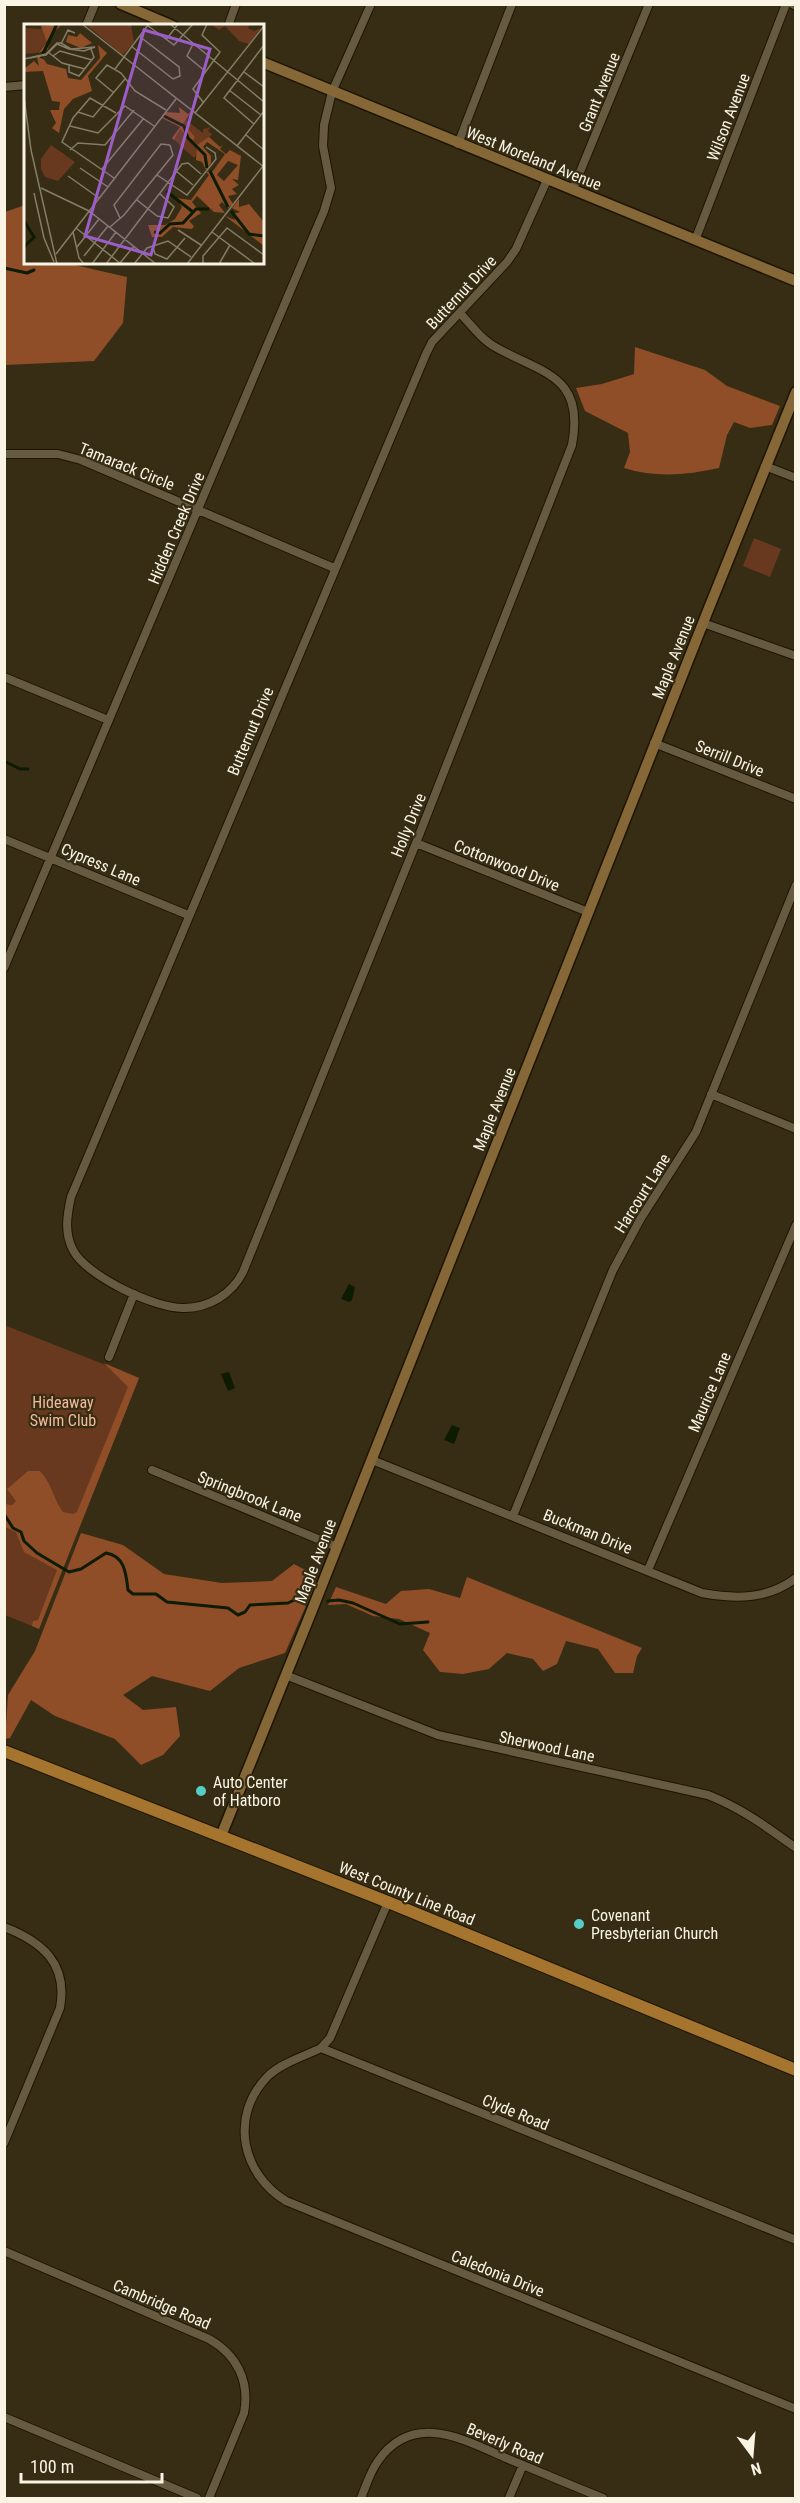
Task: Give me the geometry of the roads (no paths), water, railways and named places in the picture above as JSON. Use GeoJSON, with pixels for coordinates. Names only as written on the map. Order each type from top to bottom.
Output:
{"type":"FeatureCollection","features":[{"type":"Feature","properties":{"kind":"main road","name":"West County Line Road"},"geometry":{"type":"LineString","coordinates":[[4,1751],[388,1902],[795,2070]]}},
{"type":"Feature","properties":{"kind":"street"},"geometry":{"type":"LineString","coordinates":[[87,24],[95,4]]}},
{"type":"Feature","properties":{"kind":"street"},"geometry":{"type":"LineString","coordinates":[[121,4],[168,24]]}},
{"type":"Feature","properties":{"kind":"street"},"geometry":{"type":"LineString","coordinates":[[229,24],[236,4]]}},
{"type":"Feature","properties":{"kind":"street","name":"Hidden Creek Drive"},"geometry":{"type":"LineString","coordinates":[[4,968],[329,198],[331,180],[324,154],[322,134],[332,92],[371,4]]}},
{"type":"Feature","properties":{"kind":"street"},"geometry":{"type":"LineString","coordinates":[[458,144],[512,4]]}},
{"type":"Feature","properties":{"kind":"street","name":"Grant Avenue"},"geometry":{"type":"LineString","coordinates":[[573,189],[649,4]]}},
{"type":"Feature","properties":{"kind":"street","name":"Wilson Avenue"},"geometry":{"type":"LineString","coordinates":[[696,238],[786,4]]}},
{"type":"Feature","properties":{"kind":"street","name":"West Moreland Avenue"},"geometry":{"type":"LineString","coordinates":[[264,63],[458,144],[696,238],[795,281]]}},
{"type":"Feature","properties":{"kind":"street"},"geometry":{"type":"LineString","coordinates":[[4,87],[24,85]]}},
{"type":"Feature","properties":{"kind":"street","name":"Butternut Drive"},"geometry":{"type":"LineString","coordinates":[[134,1294],[97,1276],[78,1259],[67,1235],[71,1197],[426,354],[432,342],[494,277],[516,249],[547,180]]}},
{"type":"Feature","properties":{"kind":"street","name":"Holly Drive"},"geometry":{"type":"LineString","coordinates":[[134,1294],[169,1306],[193,1307],[224,1296],[238,1281],[416,843],[567,456],[574,432],[570,398],[554,377],[541,368],[495,347],[460,313]]}},
{"type":"Feature","properties":{"kind":"street","name":"Maple Avenue"},"geometry":{"type":"LineString","coordinates":[[221,1836],[288,1676],[337,1546],[654,743],[795,392]]}},
{"type":"Feature","properties":{"kind":"street","name":"Tamarack Circle"},"geometry":{"type":"LineString","coordinates":[[4,454],[69,456],[334,568]]}},
{"type":"Feature","properties":{"kind":"street"},"geometry":{"type":"LineString","coordinates":[[765,466],[795,478]]}},
{"type":"Feature","properties":{"kind":"street"},"geometry":{"type":"LineString","coordinates":[[703,623],[795,656]]}},
{"type":"Feature","properties":{"kind":"street"},"geometry":{"type":"LineString","coordinates":[[4,676],[108,720]]}},
{"type":"Feature","properties":{"kind":"street","name":"Serrill Drive"},"geometry":{"type":"LineString","coordinates":[[654,743],[795,799]]}},
{"type":"Feature","properties":{"kind":"street","name":"Cypress Lane"},"geometry":{"type":"LineString","coordinates":[[4,839],[188,915]]}},
{"type":"Feature","properties":{"kind":"street","name":"Cottonwood Drive"},"geometry":{"type":"LineString","coordinates":[[416,843],[588,912]]}},
{"type":"Feature","properties":{"kind":"street","name":"Harcourt Lane"},"geometry":{"type":"LineString","coordinates":[[513,1516],[613,1270],[640,1218],[687,1146],[711,1094],[795,885]]}},
{"type":"Feature","properties":{"kind":"street"},"geometry":{"type":"LineString","coordinates":[[711,1094],[795,1129]]}},
{"type":"Feature","properties":{"kind":"street","name":"Maurice Lane"},"geometry":{"type":"LineString","coordinates":[[648,1570],[795,1225]]}},
{"type":"Feature","properties":{"kind":"street"},"geometry":{"type":"LineString","coordinates":[[109,1357],[134,1294]]}},
{"type":"Feature","properties":{"kind":"street","name":"Buckman Drive"},"geometry":{"type":"LineString","coordinates":[[372,1460],[702,1593],[736,1598],[780,1588],[795,1578]]}},
{"type":"Feature","properties":{"kind":"street","name":"Springbrook Lane"},"geometry":{"type":"LineString","coordinates":[[152,1470],[337,1546]]}},
{"type":"Feature","properties":{"kind":"street","name":"Sherwood Lane"},"geometry":{"type":"LineString","coordinates":[[288,1676],[438,1735],[708,1795],[734,1805],[760,1821],[795,1848]]}},
{"type":"Feature","properties":{"kind":"street"},"geometry":{"type":"LineString","coordinates":[[321,2049],[330,2038],[388,1902]]}},
{"type":"Feature","properties":{"kind":"street"},"geometry":{"type":"LineString","coordinates":[[4,1927],[28,1937],[44,1949],[56,1965],[62,1988],[60,2008],[4,2143]]}},
{"type":"Feature","properties":{"kind":"street","name":"Caledonia Drive"},"geometry":{"type":"LineString","coordinates":[[321,2049],[283,2066],[268,2077],[255,2095],[248,2114],[245,2132],[249,2161],[266,2186],[286,2201],[795,2409]]}},
{"type":"Feature","properties":{"kind":"street","name":"Clyde Road"},"geometry":{"type":"LineString","coordinates":[[321,2049],[795,2240]]}},
{"type":"Feature","properties":{"kind":"street","name":"Cambridge Road"},"geometry":{"type":"LineString","coordinates":[[4,2251],[209,2339],[230,2355],[242,2373],[246,2404],[208,2499]]}},
{"type":"Feature","properties":{"kind":"street"},"geometry":{"type":"LineString","coordinates":[[4,2416],[197,2499]]}},
{"type":"Feature","properties":{"kind":"street","name":"Beverly Road"},"geometry":{"type":"LineString","coordinates":[[361,2499],[377,2462],[396,2444],[419,2433],[446,2434],[603,2499]]}},
{"type":"Feature","properties":{"kind":"street"},"geometry":{"type":"LineString","coordinates":[[509,2499],[523,2465]]}},
{"type":"Feature","properties":{"kind":"waterway"},"geometry":{"type":"LineString","coordinates":[[4,268],[27,273],[34,270]]}},
{"type":"Feature","properties":{"kind":"waterway"},"geometry":{"type":"LineString","coordinates":[[4,761],[20,769],[28,769]]}},
{"type":"Feature","properties":{"kind":"waterway"},"geometry":{"type":"LineString","coordinates":[[4,1514],[13,1528],[21,1532],[24,1541],[37,1553],[69,1572],[81,1569],[106,1553],[117,1558],[123,1567],[128,1590],[133,1594],[156,1594],[167,1602],[228,1608],[238,1615],[245,1612],[250,1605],[288,1603],[305,1595]]}},
{"type":"Feature","properties":{"kind":"waterway"},"geometry":{"type":"LineString","coordinates":[[328,1601],[339,1600],[353,1603],[400,1624],[428,1622]]}},
{"type":"Feature","properties":{"kind":"place","name":"Auto Center of Hatboro"},"geometry":{"type":"Point","coordinates":[201,1791]}},
{"type":"Feature","properties":{"kind":"place","name":"Covenant Presbyterian Church"},"geometry":{"type":"Point","coordinates":[579,1924]}},
{"type":"Feature","properties":{"kind":"park label","name":"Hideaway Swim Club"},"geometry":{"type":"Point","coordinates":[63,1411]}}]}
